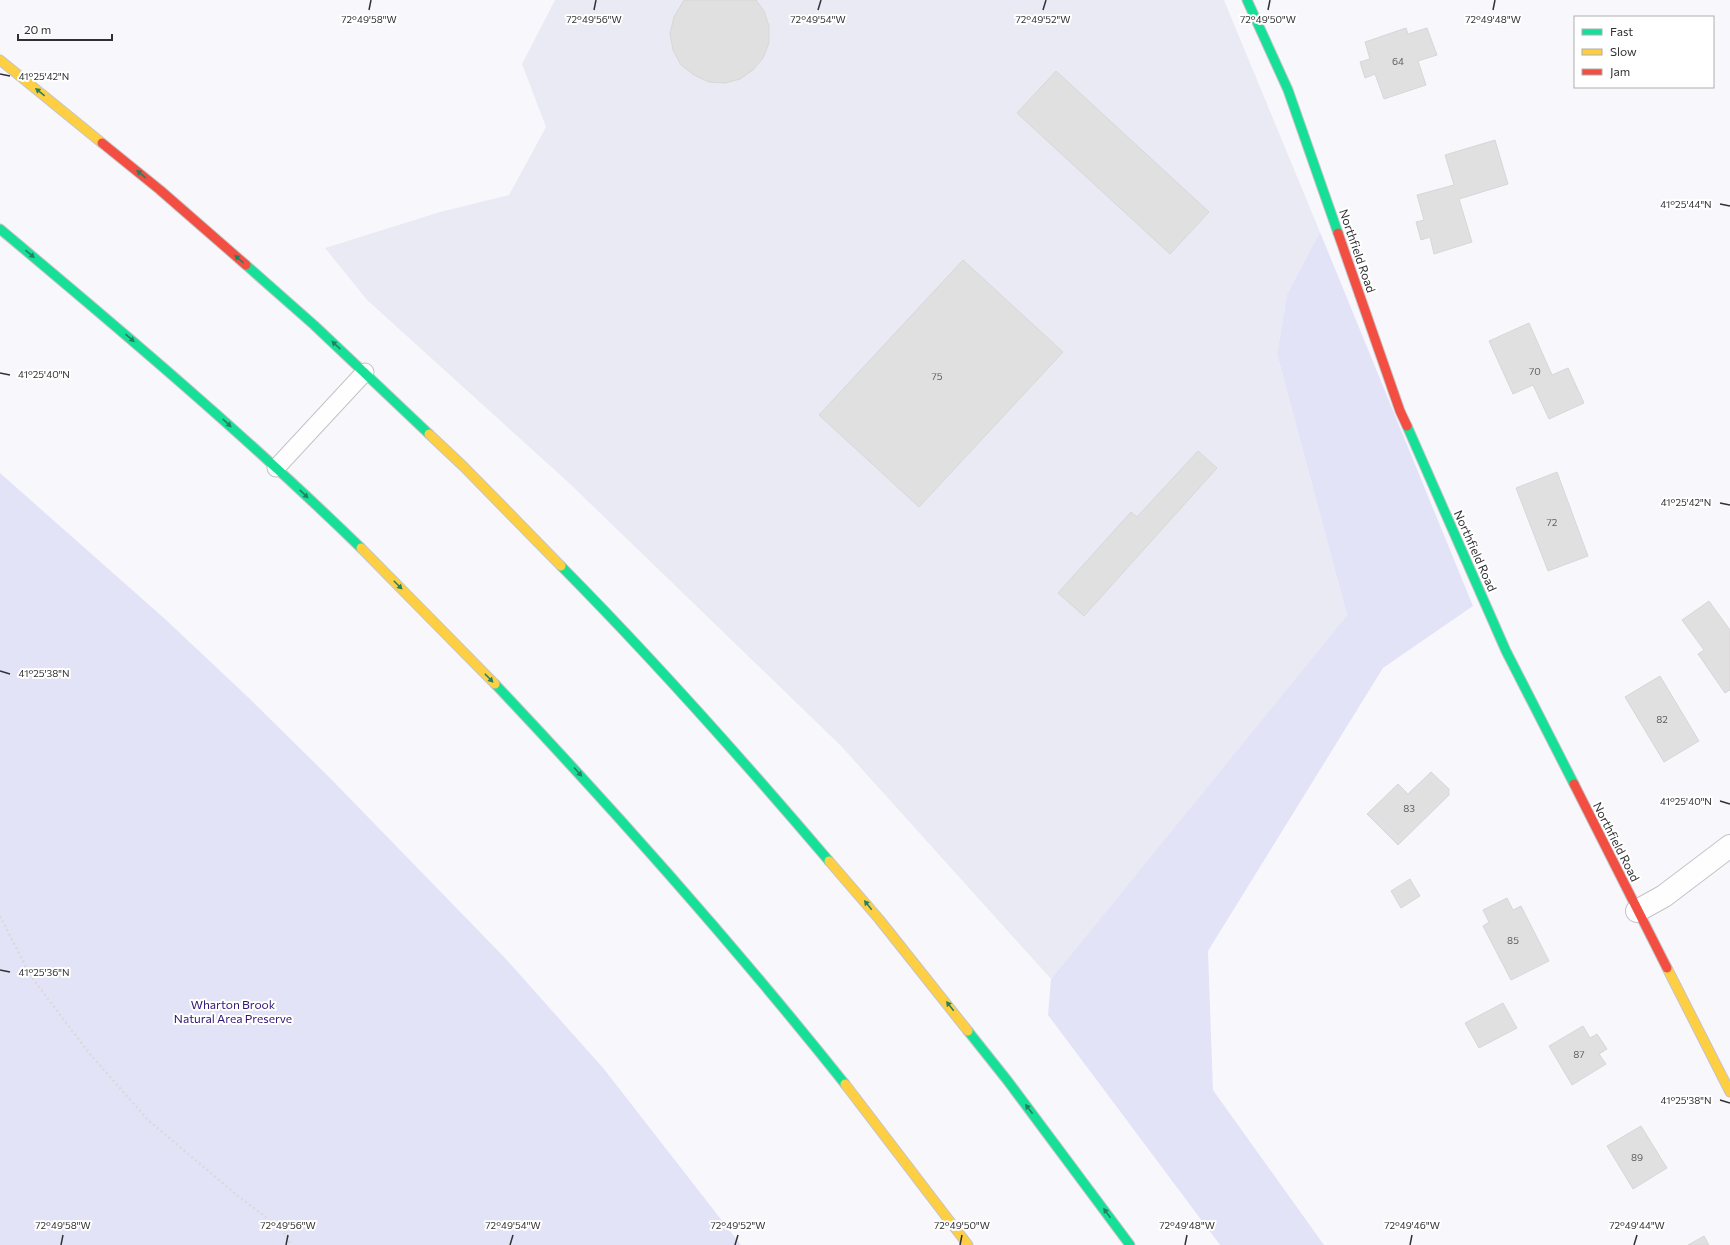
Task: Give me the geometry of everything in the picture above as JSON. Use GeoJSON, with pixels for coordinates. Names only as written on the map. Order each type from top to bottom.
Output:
{"type":"FeatureCollection","features":[{"type":"Feature","properties":{"kind":"main road","name":"Northfield Road"},"geometry":{"type":"LineString","coordinates":[[1247,0],[1288,90],[1400,411],[1506,651],[1730,1092]]}},
{"type":"Feature","properties":{"kind":"main road"},"geometry":{"type":"LineString","coordinates":[[0,60],[169,197],[315,326],[504,506],[575,578],[691,701],[791,814],[918,967],[986,1052],[1130,1245]]}},
{"type":"Feature","properties":{"kind":"main road"},"geometry":{"type":"LineString","coordinates":[[0,229],[209,406],[355,543],[522,712],[626,824],[785,1010],[906,1162],[968,1245]]}},
{"type":"Feature","properties":{"kind":"street"},"geometry":{"type":"LineString","coordinates":[[1637,911],[1664,896],[1730,846]]}},
{"type":"Feature","properties":{"kind":"lane"},"geometry":{"type":"LineString","coordinates":[[276,468],[365,372]]}},
{"type":"Feature","properties":{"kind":"path"},"geometry":{"type":"LineString","coordinates":[[0,916],[30,975],[89,1053],[148,1120],[238,1196],[263,1215],[287,1236],[291,1245]]}},
{"type":"Feature","properties":{"kind":"shaded area"},"geometry":{"type":"Polygon","coordinates":[[[555,0],[1224,0],[1320,232],[1287,294],[1277,354],[1347,615],[1051,979],[841,746],[569,483],[367,300],[325,248],[440,212],[509,195],[546,127],[522,64],[555,0]]]}},
{"type":"Feature","properties":{"kind":"green space"},"geometry":{"type":"Polygon","coordinates":[[[1320,232],[1473,606],[1383,668],[1208,951],[1213,1090],[1324,1245],[1220,1245],[1048,1015],[1051,979],[1347,615],[1277,354],[1287,294],[1320,232]]]}},
{"type":"Feature","properties":{"kind":"green space","name":"Wharton Brook Natural Area Preserve"},"geometry":{"type":"Polygon","coordinates":[[[0,473],[165,619],[250,699],[331,779],[505,958],[604,1069],[741,1245],[0,1245],[0,473]]]}},
{"type":"Feature","properties":{"kind":"building"},"geometry":{"type":"Polygon","coordinates":[[[684,0],[756,0],[764,11],[769,26],[769,43],[763,58],[753,70],[740,79],[725,83],[709,82],[694,75],[681,65],[673,50],[670,34],[674,17],[684,0]]]}},
{"type":"Feature","properties":{"kind":"building"},"geometry":{"type":"Polygon","coordinates":[[[1406,28],[1408,34],[1427,28],[1437,55],[1418,61],[1426,85],[1384,99],[1375,74],[1365,78],[1360,62],[1370,59],[1365,42],[1406,28]]]}},
{"type":"Feature","properties":{"kind":"building"},"geometry":{"type":"Polygon","coordinates":[[[1056,71],[1209,212],[1170,254],[1017,113],[1056,71]]]}},
{"type":"Feature","properties":{"kind":"building"},"geometry":{"type":"Polygon","coordinates":[[[1495,140],[1508,184],[1459,199],[1472,242],[1434,254],[1430,237],[1421,240],[1416,222],[1424,220],[1417,195],[1454,185],[1445,155],[1495,140]]]}},
{"type":"Feature","properties":{"kind":"building"},"geometry":{"type":"Polygon","coordinates":[[[963,260],[1063,352],[919,507],[819,415],[963,260]]]}},
{"type":"Feature","properties":{"kind":"building"},"geometry":{"type":"Polygon","coordinates":[[[1529,323],[1552,375],[1568,368],[1584,403],[1549,419],[1533,385],[1513,394],[1489,341],[1529,323]]]}},
{"type":"Feature","properties":{"kind":"building"},"geometry":{"type":"Polygon","coordinates":[[[1198,451],[1217,468],[1084,616],[1058,593],[1131,512],[1137,517],[1198,451]]]}},
{"type":"Feature","properties":{"kind":"building"},"geometry":{"type":"Polygon","coordinates":[[[1557,472],[1588,556],[1548,571],[1516,488],[1557,472]]]}},
{"type":"Feature","properties":{"kind":"building"},"geometry":{"type":"Polygon","coordinates":[[[1709,601],[1730,630],[1730,690],[1725,693],[1698,654],[1704,650],[1682,620],[1709,601]]]}},
{"type":"Feature","properties":{"kind":"building"},"geometry":{"type":"Polygon","coordinates":[[[1660,676],[1699,741],[1664,762],[1625,697],[1660,676]]]}},
{"type":"Feature","properties":{"kind":"building"},"geometry":{"type":"Polygon","coordinates":[[[1431,772],[1449,789],[1449,795],[1398,845],[1367,814],[1398,784],[1408,794],[1431,772]]]}},
{"type":"Feature","properties":{"kind":"building"},"geometry":{"type":"Polygon","coordinates":[[[1410,879],[1420,896],[1401,908],[1391,891],[1410,879]]]}},
{"type":"Feature","properties":{"kind":"building"},"geometry":{"type":"Polygon","coordinates":[[[1507,898],[1513,910],[1521,906],[1549,961],[1511,980],[1483,926],[1489,922],[1483,910],[1507,898]]]}},
{"type":"Feature","properties":{"kind":"building"},"geometry":{"type":"Polygon","coordinates":[[[1503,1003],[1517,1028],[1479,1048],[1465,1023],[1503,1003]]]}},
{"type":"Feature","properties":{"kind":"building"},"geometry":{"type":"Polygon","coordinates":[[[1583,1026],[1590,1038],[1597,1034],[1607,1049],[1599,1054],[1606,1064],[1572,1085],[1549,1046],[1583,1026]]]}},
{"type":"Feature","properties":{"kind":"building"},"geometry":{"type":"Polygon","coordinates":[[[1641,1126],[1667,1168],[1633,1189],[1607,1146],[1641,1126]]]}},
{"type":"Feature","properties":{"kind":"building"},"geometry":{"type":"Polygon","coordinates":[[[1704,1236],[1709,1245],[1688,1245],[1704,1236]]]}},
{"type":"Feature","properties":{"kind":"traffic: fast"},"geometry":{"type":"LineString","coordinates":[[1247,0],[1288,90],[1338,233]]}},
{"type":"Feature","properties":{"kind":"traffic: fast"},"geometry":{"type":"LineString","coordinates":[[0,229],[229,425],[318,506],[361,548]]}},
{"type":"Feature","properties":{"kind":"traffic: fast"},"geometry":{"type":"LineString","coordinates":[[246,265],[314,325],[429,434]]}},
{"type":"Feature","properties":{"kind":"traffic: fast"},"geometry":{"type":"LineString","coordinates":[[1407,426],[1506,651],[1574,784]]}},
{"type":"Feature","properties":{"kind":"traffic: fast"},"geometry":{"type":"LineString","coordinates":[[561,566],[698,711],[829,861]]}},
{"type":"Feature","properties":{"kind":"traffic: fast"},"geometry":{"type":"LineString","coordinates":[[495,684],[586,781],[718,930],[845,1084]]}},
{"type":"Feature","properties":{"kind":"traffic: fast"},"geometry":{"type":"LineString","coordinates":[[968,1031],[1007,1080],[1130,1245]]}},
{"type":"Feature","properties":{"kind":"traffic: slow"},"geometry":{"type":"LineString","coordinates":[[0,60],[102,143]]}},
{"type":"Feature","properties":{"kind":"traffic: slow"},"geometry":{"type":"LineString","coordinates":[[429,434],[463,466],[561,566]]}},
{"type":"Feature","properties":{"kind":"traffic: slow"},"geometry":{"type":"LineString","coordinates":[[361,548],[495,684]]}},
{"type":"Feature","properties":{"kind":"traffic: slow"},"geometry":{"type":"LineString","coordinates":[[829,861],[879,919],[968,1031]]}},
{"type":"Feature","properties":{"kind":"traffic: slow"},"geometry":{"type":"LineString","coordinates":[[1667,968],[1730,1092]]}},
{"type":"Feature","properties":{"kind":"traffic: slow"},"geometry":{"type":"LineString","coordinates":[[845,1084],[968,1245]]}},
{"type":"Feature","properties":{"kind":"traffic: jam"},"geometry":{"type":"LineString","coordinates":[[102,143],[160,190],[246,265]]}},
{"type":"Feature","properties":{"kind":"traffic: jam"},"geometry":{"type":"LineString","coordinates":[[1338,233],[1400,411],[1407,426]]}},
{"type":"Feature","properties":{"kind":"traffic: jam"},"geometry":{"type":"LineString","coordinates":[[1574,784],[1667,968]]}}]}
